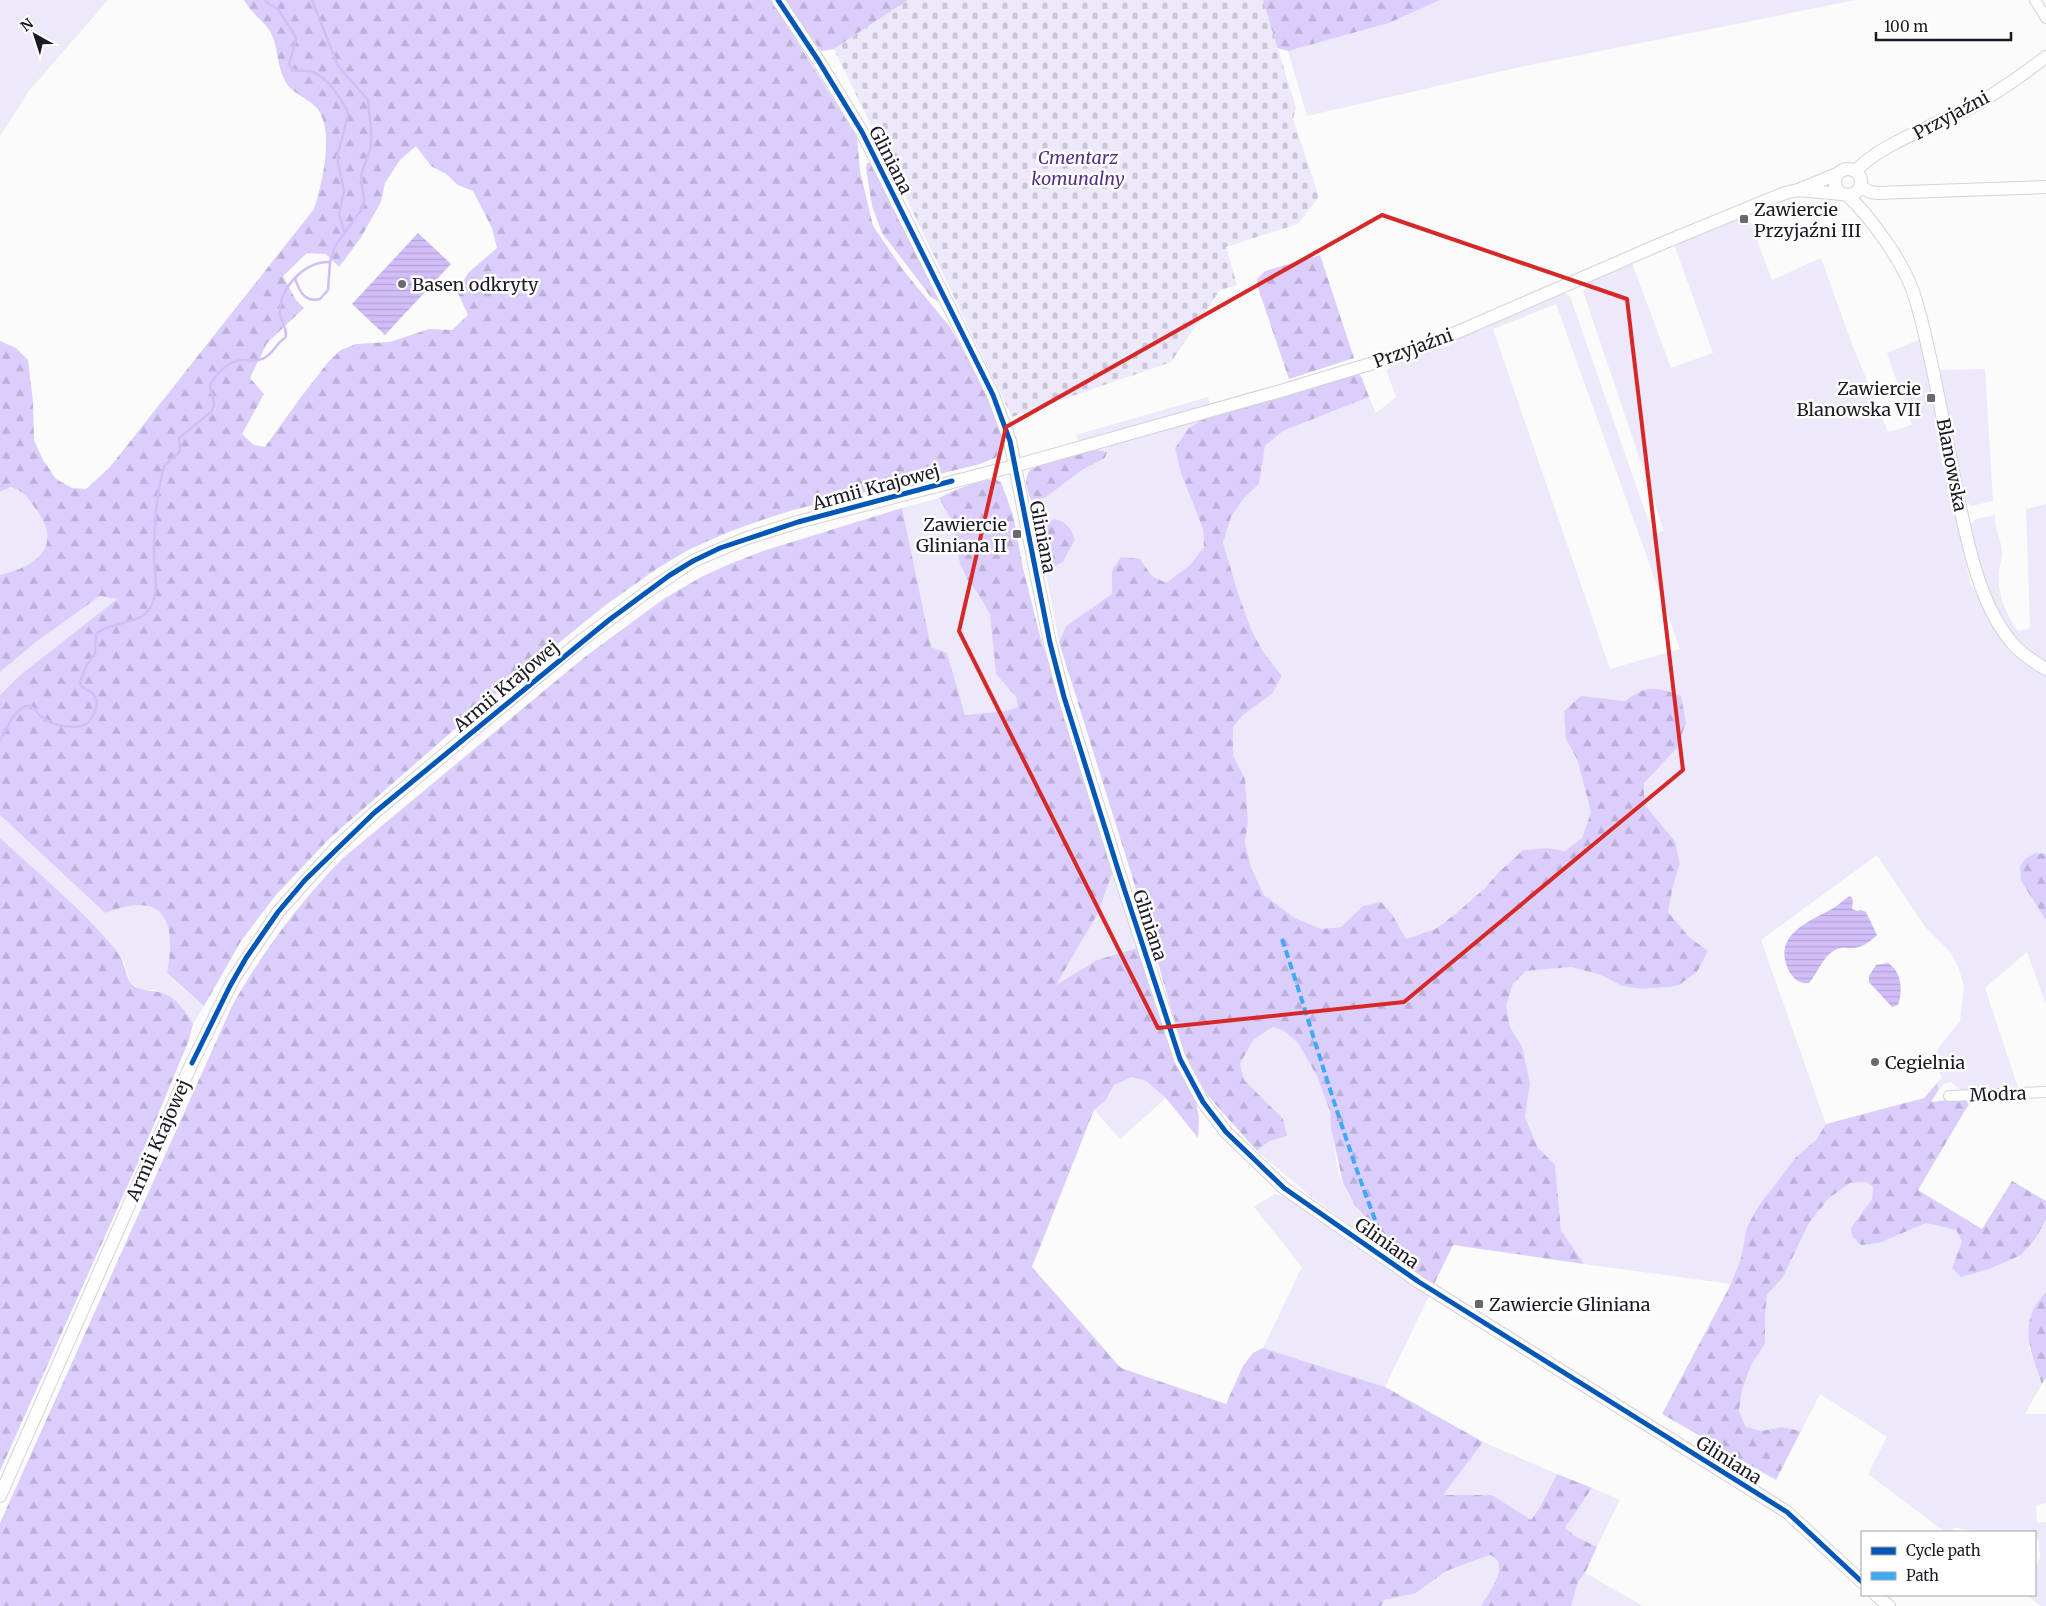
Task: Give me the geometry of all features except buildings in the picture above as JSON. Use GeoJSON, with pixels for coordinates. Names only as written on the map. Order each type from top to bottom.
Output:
{"type":"FeatureCollection","features":[{"type":"Feature","properties":{"kind":"street","name":"Gliniana"},"geometry":{"type":"LineString","coordinates":[[778,0],[818,60],[862,132],[993,394],[1010,441],[1050,643],[1064,696],[1180,1059],[1203,1102],[1226,1132],[1284,1188],[1419,1282],[1787,1512],[1861,1581]]}},
{"type":"Feature","properties":{"kind":"street"},"geometry":{"type":"LineString","coordinates":[[2035,0],[2046,18]]}},
{"type":"Feature","properties":{"kind":"street","name":"Przyjaźni"},"geometry":{"type":"LineString","coordinates":[[1856,171],[1874,155],[1968,108],[2006,86],[2046,56]]}},
{"type":"Feature","properties":{"kind":"street"},"geometry":{"type":"LineString","coordinates":[[1870,218],[1866,189],[1856,171],[1846,169],[1837,174],[1836,186],[1845,195],[1866,189],[2046,187]]}},
{"type":"Feature","properties":{"kind":"street","name":"Przyjaźni"},"geometry":{"type":"LineString","coordinates":[[1014,466],[1289,389],[1415,349],[1663,243],[1785,193],[1798,190],[1837,174]]}},
{"type":"Feature","properties":{"kind":"street","name":"Przyjaźni"},"geometry":{"type":"LineString","coordinates":[[1798,190],[1845,195]]}},
{"type":"Feature","properties":{"kind":"street","name":"Blanowska"},"geometry":{"type":"LineString","coordinates":[[1845,195],[1870,218],[1907,277],[1918,307],[1968,545],[1979,581],[1992,612],[2012,643],[2022,653],[2046,669]]}},
{"type":"Feature","properties":{"kind":"street","name":"Armii Krajowej"},"geometry":{"type":"LineString","coordinates":[[0,1496],[192,1064],[230,986],[246,958],[278,912],[334,850],[374,813],[582,640],[670,575],[693,561],[742,540],[798,522],[1014,466]]}},
{"type":"Feature","properties":{"kind":"street","name":"Modra"},"geometry":{"type":"LineString","coordinates":[[1949,1096],[2046,1092]]}},
{"type":"Feature","properties":{"kind":"street"},"geometry":{"type":"LineString","coordinates":[[1877,1596],[1888,1606]]}},
{"type":"Feature","properties":{"kind":"highlighted area"},"geometry":{"type":"Polygon","coordinates":[[[1382,215],[1627,299],[1683,770],[1404,1002],[1158,1028],[959,631],[1006,427],[1382,215]]]}},
{"type":"Feature","properties":{"kind":"green space"},"geometry":{"type":"Polygon","coordinates":[[[0,0],[108,0],[29,91],[0,136],[0,0]]]}},
{"type":"Feature","properties":{"kind":"green space"},"geometry":{"type":"Polygon","coordinates":[[[244,0],[771,0],[857,137],[860,171],[873,226],[903,270],[950,327],[990,397],[1005,441],[1004,449],[995,458],[980,464],[793,510],[762,520],[690,549],[658,568],[607,604],[494,695],[330,838],[275,896],[241,941],[204,1006],[167,973],[170,938],[162,914],[153,908],[141,905],[125,907],[105,913],[0,815],[0,695],[19,676],[117,599],[100,596],[36,642],[0,672],[0,575],[24,567],[34,561],[46,546],[47,536],[45,525],[26,496],[10,487],[0,492],[0,341],[16,348],[28,360],[33,402],[34,440],[43,460],[56,479],[72,488],[86,489],[110,467],[314,209],[325,160],[326,133],[323,121],[319,111],[312,103],[288,86],[280,69],[271,33],[244,0]],[[416,146],[400,160],[385,183],[381,202],[360,239],[339,267],[326,254],[307,253],[283,276],[296,300],[304,308],[267,343],[250,378],[264,394],[242,434],[254,445],[265,447],[329,361],[341,350],[356,344],[390,342],[429,329],[452,330],[468,315],[457,291],[469,272],[497,248],[492,228],[473,191],[458,185],[446,174],[431,166],[416,146]]]}},
{"type":"Feature","properties":{"kind":"green space"},"geometry":{"type":"Polygon","coordinates":[[[785,0],[1440,0],[1389,23],[1288,51],[1277,48],[1273,63],[896,8],[834,49],[821,51],[785,0]]]}},
{"type":"Feature","properties":{"kind":"green space","name":"Cmentarz komunalny"},"geometry":{"type":"Polygon","coordinates":[[[908,0],[1263,0],[1296,108],[1293,119],[1319,197],[1298,224],[1226,247],[1237,285],[1220,290],[1171,362],[1012,417],[834,49],[908,0]]]}},
{"type":"Feature","properties":{"kind":"green space"},"geometry":{"type":"Polygon","coordinates":[[[1440,0],[1856,0],[1520,67],[1307,116],[1288,51],[1389,23],[1440,0]]]}},
{"type":"Feature","properties":{"kind":"green space"},"geometry":{"type":"Polygon","coordinates":[[[867,163],[872,165],[939,299],[937,301],[931,297],[882,233],[872,206],[866,168],[867,163]]]}},
{"type":"Feature","properties":{"kind":"green space"},"geometry":{"type":"Polygon","coordinates":[[[1748,216],[1772,280],[1821,258],[1852,344],[1888,432],[1912,425],[1887,353],[1921,339],[1970,583],[1985,610],[2036,670],[2046,676],[2046,854],[2036,853],[2021,881],[2046,920],[2046,1004],[2027,952],[1985,988],[2019,1090],[1963,1092],[1951,1082],[1944,1084],[1939,1089],[1937,1083],[1942,1078],[1935,1061],[1937,1050],[1960,1021],[1964,986],[1959,969],[1951,953],[1926,928],[1877,855],[1761,940],[1826,1124],[1816,1140],[1796,1157],[1747,1227],[1741,1258],[1731,1284],[1584,1264],[1561,1230],[1555,1166],[1538,1148],[1525,1117],[1530,1083],[1522,1046],[1510,1027],[1506,1005],[1513,984],[1526,971],[1571,967],[1601,975],[1622,986],[1642,989],[1670,987],[1678,985],[1697,972],[1708,951],[1689,937],[1668,912],[1680,864],[1675,841],[1644,804],[1644,783],[1650,774],[1636,693],[1625,701],[1581,696],[1566,739],[1577,759],[1591,812],[1582,838],[1565,851],[1547,848],[1523,850],[1484,889],[1453,916],[1435,929],[1406,939],[1392,914],[1342,927],[1321,929],[1295,918],[1264,895],[1251,867],[1245,843],[1248,822],[1245,779],[1233,755],[1233,727],[1243,715],[1272,694],[1282,676],[1262,650],[1251,629],[1239,596],[1223,543],[1231,517],[1244,498],[1259,484],[1265,446],[1283,431],[1369,397],[1376,413],[1396,397],[1386,370],[1402,361],[1563,293],[1570,296],[1653,534],[1664,531],[1583,291],[1590,282],[1632,263],[1671,368],[1713,353],[1674,244],[1748,216]],[[1556,304],[1493,329],[1610,669],[1680,649],[1556,304]]]}},
{"type":"Feature","properties":{"kind":"green space"},"geometry":{"type":"Polygon","coordinates":[[[1320,255],[1354,358],[1289,379],[1257,285],[1257,279],[1265,271],[1320,255]]]}},
{"type":"Feature","properties":{"kind":"green space"},"geometry":{"type":"Polygon","coordinates":[[[1985,369],[1993,501],[1971,506],[1966,500],[1939,370],[1985,369]]]}},
{"type":"Feature","properties":{"kind":"green space"},"geometry":{"type":"Polygon","coordinates":[[[1359,374],[1369,397],[1283,431],[1265,446],[1259,484],[1244,498],[1231,517],[1223,543],[1251,629],[1262,650],[1282,676],[1272,694],[1243,715],[1233,727],[1233,755],[1245,779],[1248,822],[1245,843],[1251,867],[1264,895],[1295,918],[1321,929],[1341,927],[1363,906],[1381,902],[1392,914],[1406,939],[1435,929],[1484,889],[1523,850],[1547,848],[1565,851],[1582,838],[1591,812],[1577,759],[1566,739],[1564,711],[1581,696],[1625,701],[1640,692],[1659,689],[1681,696],[1686,723],[1677,748],[1644,783],[1644,804],[1675,841],[1680,864],[1668,912],[1689,937],[1708,951],[1697,972],[1679,985],[1642,989],[1622,986],[1601,975],[1571,967],[1526,971],[1513,984],[1506,1005],[1510,1027],[1522,1046],[1530,1083],[1525,1117],[1538,1148],[1555,1165],[1561,1230],[1584,1264],[1453,1245],[1434,1284],[1402,1262],[1355,1205],[1343,1183],[1331,1128],[1330,1111],[1317,1076],[1298,1043],[1283,1030],[1272,1027],[1253,1040],[1240,1064],[1244,1080],[1283,1119],[1287,1136],[1268,1142],[1257,1151],[1208,1096],[1184,1053],[1145,918],[1059,642],[1066,626],[1112,594],[1112,571],[1121,557],[1140,559],[1152,576],[1166,583],[1190,565],[1204,547],[1203,529],[1181,473],[1175,448],[1189,428],[1208,416],[1359,374]]]}},
{"type":"Feature","properties":{"kind":"green space"},"geometry":{"type":"Polygon","coordinates":[[[1208,397],[1210,404],[1078,441],[1076,435],[1208,397]]]}},
{"type":"Feature","properties":{"kind":"green space"},"geometry":{"type":"Polygon","coordinates":[[[1208,416],[1192,502],[1203,529],[1204,547],[1190,565],[1166,583],[1152,576],[1140,559],[1112,571],[1112,594],[1066,626],[1059,642],[1043,558],[1050,569],[1063,562],[1075,540],[1068,526],[1055,519],[1040,527],[1038,537],[1032,502],[1046,497],[1082,470],[1105,458],[1107,452],[1096,450],[1208,416]]]}},
{"type":"Feature","properties":{"kind":"green space"},"geometry":{"type":"Polygon","coordinates":[[[1096,450],[1107,452],[1105,458],[1082,470],[1046,497],[1032,502],[1026,481],[1031,469],[1081,452],[1096,450]]]}},
{"type":"Feature","properties":{"kind":"green space"},"geometry":{"type":"Polygon","coordinates":[[[994,479],[1001,482],[1013,515],[1023,568],[1040,636],[1113,871],[1098,913],[1056,985],[1097,960],[1137,948],[1165,1030],[1194,1093],[1199,1117],[1198,1138],[1166,1098],[1146,1081],[1132,1077],[1114,1085],[1106,1100],[1094,1110],[1032,1267],[1121,1368],[1226,1404],[1243,1366],[1253,1353],[1263,1348],[1385,1387],[1483,1442],[1443,1495],[1492,1495],[1531,1520],[1539,1509],[1557,1474],[1592,1488],[1565,1528],[1575,1536],[1597,1547],[1585,1573],[1578,1582],[1571,1606],[1481,1606],[1493,1587],[1499,1572],[1499,1565],[1496,1559],[1490,1555],[1446,1571],[1416,1593],[1384,1600],[1381,1606],[0,1606],[0,1523],[232,1006],[269,947],[311,892],[343,858],[586,656],[665,598],[703,576],[766,550],[902,508],[931,647],[947,653],[965,715],[1006,711],[1018,707],[1016,697],[996,674],[990,614],[968,581],[960,564],[951,519],[939,498],[966,486],[994,479]]]}},
{"type":"Feature","properties":{"kind":"green space"},"geometry":{"type":"Polygon","coordinates":[[[9,487],[20,491],[29,499],[38,512],[45,525],[46,546],[34,561],[24,567],[0,575],[0,492],[9,487]]]}},
{"type":"Feature","properties":{"kind":"green space"},"geometry":{"type":"Polygon","coordinates":[[[939,498],[951,519],[960,564],[968,581],[991,614],[996,674],[1016,697],[1018,707],[1006,711],[965,715],[947,653],[931,647],[902,508],[939,498]]]}},
{"type":"Feature","properties":{"kind":"green space"},"geometry":{"type":"Polygon","coordinates":[[[2046,504],[2046,662],[2018,642],[2000,614],[1983,574],[1969,526],[1976,519],[1995,515],[2002,548],[1999,570],[2001,596],[2006,611],[2018,631],[2029,629],[2026,509],[2046,504]]]}},
{"type":"Feature","properties":{"kind":"green space"},"geometry":{"type":"Polygon","coordinates":[[[1055,519],[1068,526],[1075,540],[1063,562],[1050,569],[1042,555],[1038,541],[1041,528],[1055,519]]]}},
{"type":"Feature","properties":{"kind":"green space"},"geometry":{"type":"Polygon","coordinates":[[[100,596],[117,599],[19,676],[0,695],[0,672],[36,642],[100,596]]]}},
{"type":"Feature","properties":{"kind":"green space"},"geometry":{"type":"Polygon","coordinates":[[[0,815],[105,913],[125,907],[141,906],[153,908],[162,915],[167,925],[170,939],[167,974],[204,1006],[193,1024],[182,1006],[154,990],[141,990],[130,982],[125,964],[117,951],[0,838],[0,815]]]}},
{"type":"Feature","properties":{"kind":"green space"},"geometry":{"type":"Polygon","coordinates":[[[0,838],[60,892],[103,935],[119,954],[128,979],[133,985],[137,988],[160,992],[170,997],[182,1007],[193,1024],[189,1040],[140,1158],[0,1471],[0,838]]]}},
{"type":"Feature","properties":{"kind":"green space"},"geometry":{"type":"Polygon","coordinates":[[[2036,853],[2046,854],[2046,920],[2021,881],[2020,866],[2026,858],[2036,853]]]}},
{"type":"Feature","properties":{"kind":"green space"},"geometry":{"type":"Polygon","coordinates":[[[1113,871],[1137,948],[1097,960],[1055,986],[1098,913],[1113,871]]]}},
{"type":"Feature","properties":{"kind":"green space"},"geometry":{"type":"Polygon","coordinates":[[[1272,1027],[1282,1029],[1291,1036],[1299,1044],[1313,1066],[1324,1090],[1330,1111],[1336,1158],[1344,1186],[1363,1216],[1402,1262],[1314,1199],[1257,1151],[1268,1142],[1287,1136],[1261,1098],[1244,1080],[1240,1064],[1253,1040],[1272,1027]]]}},
{"type":"Feature","properties":{"kind":"green space"},"geometry":{"type":"Polygon","coordinates":[[[1132,1077],[1146,1081],[1166,1098],[1120,1139],[1094,1110],[1106,1100],[1114,1085],[1132,1077]]]}},
{"type":"Feature","properties":{"kind":"green space"},"geometry":{"type":"Polygon","coordinates":[[[1937,1083],[1939,1089],[1931,1102],[1973,1097],[1918,1190],[1982,1229],[2012,1181],[2046,1201],[2046,1220],[2035,1239],[2021,1255],[1989,1269],[1961,1277],[1952,1268],[1962,1241],[1956,1230],[1926,1223],[1879,1243],[1861,1245],[1853,1237],[1851,1228],[1872,1199],[1873,1187],[1866,1182],[1850,1183],[1829,1198],[1809,1223],[1783,1277],[1767,1295],[1765,1344],[1751,1365],[1742,1390],[1739,1411],[1746,1427],[1762,1431],[1781,1427],[1801,1431],[1776,1480],[1662,1414],[1731,1284],[1741,1258],[1747,1227],[1758,1207],[1796,1157],[1816,1140],[1826,1124],[1924,1098],[1937,1083]]]}},
{"type":"Feature","properties":{"kind":"green space"},"geometry":{"type":"Polygon","coordinates":[[[1866,1182],[1873,1187],[1872,1199],[1905,1231],[1926,1223],[1956,1230],[1962,1241],[1952,1268],[2035,1239],[2046,1220],[2046,1292],[2034,1309],[2029,1332],[2029,1348],[2042,1384],[2025,1414],[2046,1414],[2046,1503],[2036,1505],[2037,1523],[2046,1522],[2046,1606],[2041,1606],[2028,1596],[2036,1596],[2036,1567],[2040,1557],[2036,1531],[1976,1531],[1955,1528],[1950,1531],[1944,1531],[1868,1474],[1887,1437],[1820,1394],[1801,1431],[1781,1427],[1762,1431],[1746,1427],[1739,1411],[1742,1390],[1751,1365],[1765,1344],[1767,1295],[1783,1277],[1809,1223],[1829,1198],[1850,1183],[1866,1182]]]}},
{"type":"Feature","properties":{"kind":"green space"},"geometry":{"type":"Polygon","coordinates":[[[1275,1194],[1286,1197],[1387,1269],[1429,1296],[1385,1387],[1263,1348],[1302,1267],[1254,1207],[1275,1194]]]}},
{"type":"Feature","properties":{"kind":"green space"},"geometry":{"type":"Polygon","coordinates":[[[2046,1292],[2046,1377],[2042,1384],[2030,1347],[2029,1327],[2034,1308],[2046,1292]]]}},
{"type":"Feature","properties":{"kind":"green space"},"geometry":{"type":"Polygon","coordinates":[[[1483,1442],[1557,1474],[1539,1509],[1531,1520],[1492,1495],[1442,1495],[1483,1442]]]}},
{"type":"Feature","properties":{"kind":"green space"},"geometry":{"type":"Polygon","coordinates":[[[1592,1488],[1620,1500],[1597,1547],[1575,1536],[1565,1528],[1592,1488]]]}},
{"type":"Feature","properties":{"kind":"green space"},"geometry":{"type":"Polygon","coordinates":[[[1490,1555],[1496,1559],[1499,1565],[1499,1572],[1493,1587],[1481,1606],[1381,1606],[1384,1600],[1416,1593],[1446,1571],[1490,1555]]]}},
{"type":"Feature","properties":{"kind":"green space"},"geometry":{"type":"Polygon","coordinates":[[[1585,1573],[1643,1606],[1571,1606],[1578,1582],[1585,1573]]]}},
{"type":"Feature","properties":{"kind":"shaded area","name":"Basen odkryty"},"geometry":{"type":"Polygon","coordinates":[[[418,233],[451,264],[385,335],[352,304],[418,233]]]}},
{"type":"Feature","properties":{"kind":"shaded area"},"geometry":{"type":"Polygon","coordinates":[[[1850,896],[1853,900],[1852,909],[1866,912],[1877,935],[1861,946],[1835,950],[1823,961],[1809,983],[1802,983],[1792,976],[1788,969],[1785,947],[1789,939],[1795,931],[1850,896]]]}},
{"type":"Feature","properties":{"kind":"shaded area"},"geometry":{"type":"Polygon","coordinates":[[[1888,963],[1896,971],[1901,988],[1898,1005],[1892,1007],[1869,982],[1869,976],[1876,965],[1888,963]]]}},
{"type":"Feature","properties":{"kind":"waterway"},"geometry":{"type":"LineString","coordinates":[[265,0],[278,9],[296,39],[289,65],[291,68],[297,71],[310,71],[319,75],[333,88],[347,110],[348,115],[337,157],[344,191],[339,214],[344,231]]}},
{"type":"Feature","properties":{"kind":"waterway"},"geometry":{"type":"LineString","coordinates":[[0,739],[14,715],[26,706],[31,707],[47,720],[59,725],[71,727],[88,723],[95,712],[97,704],[92,693],[83,688],[80,683],[86,666],[95,654],[96,634],[109,627],[131,621],[143,615],[148,611],[155,597],[154,540],[158,495],[164,467],[180,451],[179,438],[212,411],[214,404],[210,385],[224,368],[233,362],[257,360],[265,357],[285,338],[286,332],[280,312],[281,303],[289,285],[303,271],[312,266],[330,262],[335,246],[362,209],[364,201],[361,175],[371,147],[368,100],[338,66],[312,0]]}},
{"type":"Feature","properties":{"kind":"waterway"},"geometry":{"type":"LineString","coordinates":[[295,278],[303,295],[310,299],[320,299],[328,290],[330,262]]}},
{"type":"Feature","properties":{"kind":"marked path"},"geometry":{"type":"LineString","coordinates":[[1282,939],[1347,1142],[1392,1262]]}},
{"type":"Feature","properties":{"kind":"cycle path"},"geometry":{"type":"LineString","coordinates":[[778,0],[818,60],[862,132],[993,395],[1010,441],[1050,643],[1064,697],[1180,1059],[1203,1102],[1226,1132],[1284,1188],[1419,1282],[1787,1512],[1861,1581]]}},
{"type":"Feature","properties":{"kind":"cycle path"},"geometry":{"type":"LineString","coordinates":[[192,1063],[246,958],[278,912],[305,880],[374,813],[609,620],[670,575],[720,548],[798,522],[952,481]]}},
{"type":"Feature","properties":{"kind":"place","name":"Zawiercie Przyjaźni III"},"geometry":{"type":"Point","coordinates":[1744,219]}},
{"type":"Feature","properties":{"kind":"place","name":"Basen odkryty"},"geometry":{"type":"Point","coordinates":[402,284]}},
{"type":"Feature","properties":{"kind":"place","name":"Zawiercie Blanowska VII"},"geometry":{"type":"Point","coordinates":[1931,398]}},
{"type":"Feature","properties":{"kind":"place","name":"Zawiercie Gliniana II"},"geometry":{"type":"Point","coordinates":[1017,534]}},
{"type":"Feature","properties":{"kind":"place","name":"Cegielnia"},"geometry":{"type":"Point","coordinates":[1875,1062]}},
{"type":"Feature","properties":{"kind":"place","name":"Zawiercie Gliniana"},"geometry":{"type":"Point","coordinates":[1479,1304]}}]}
